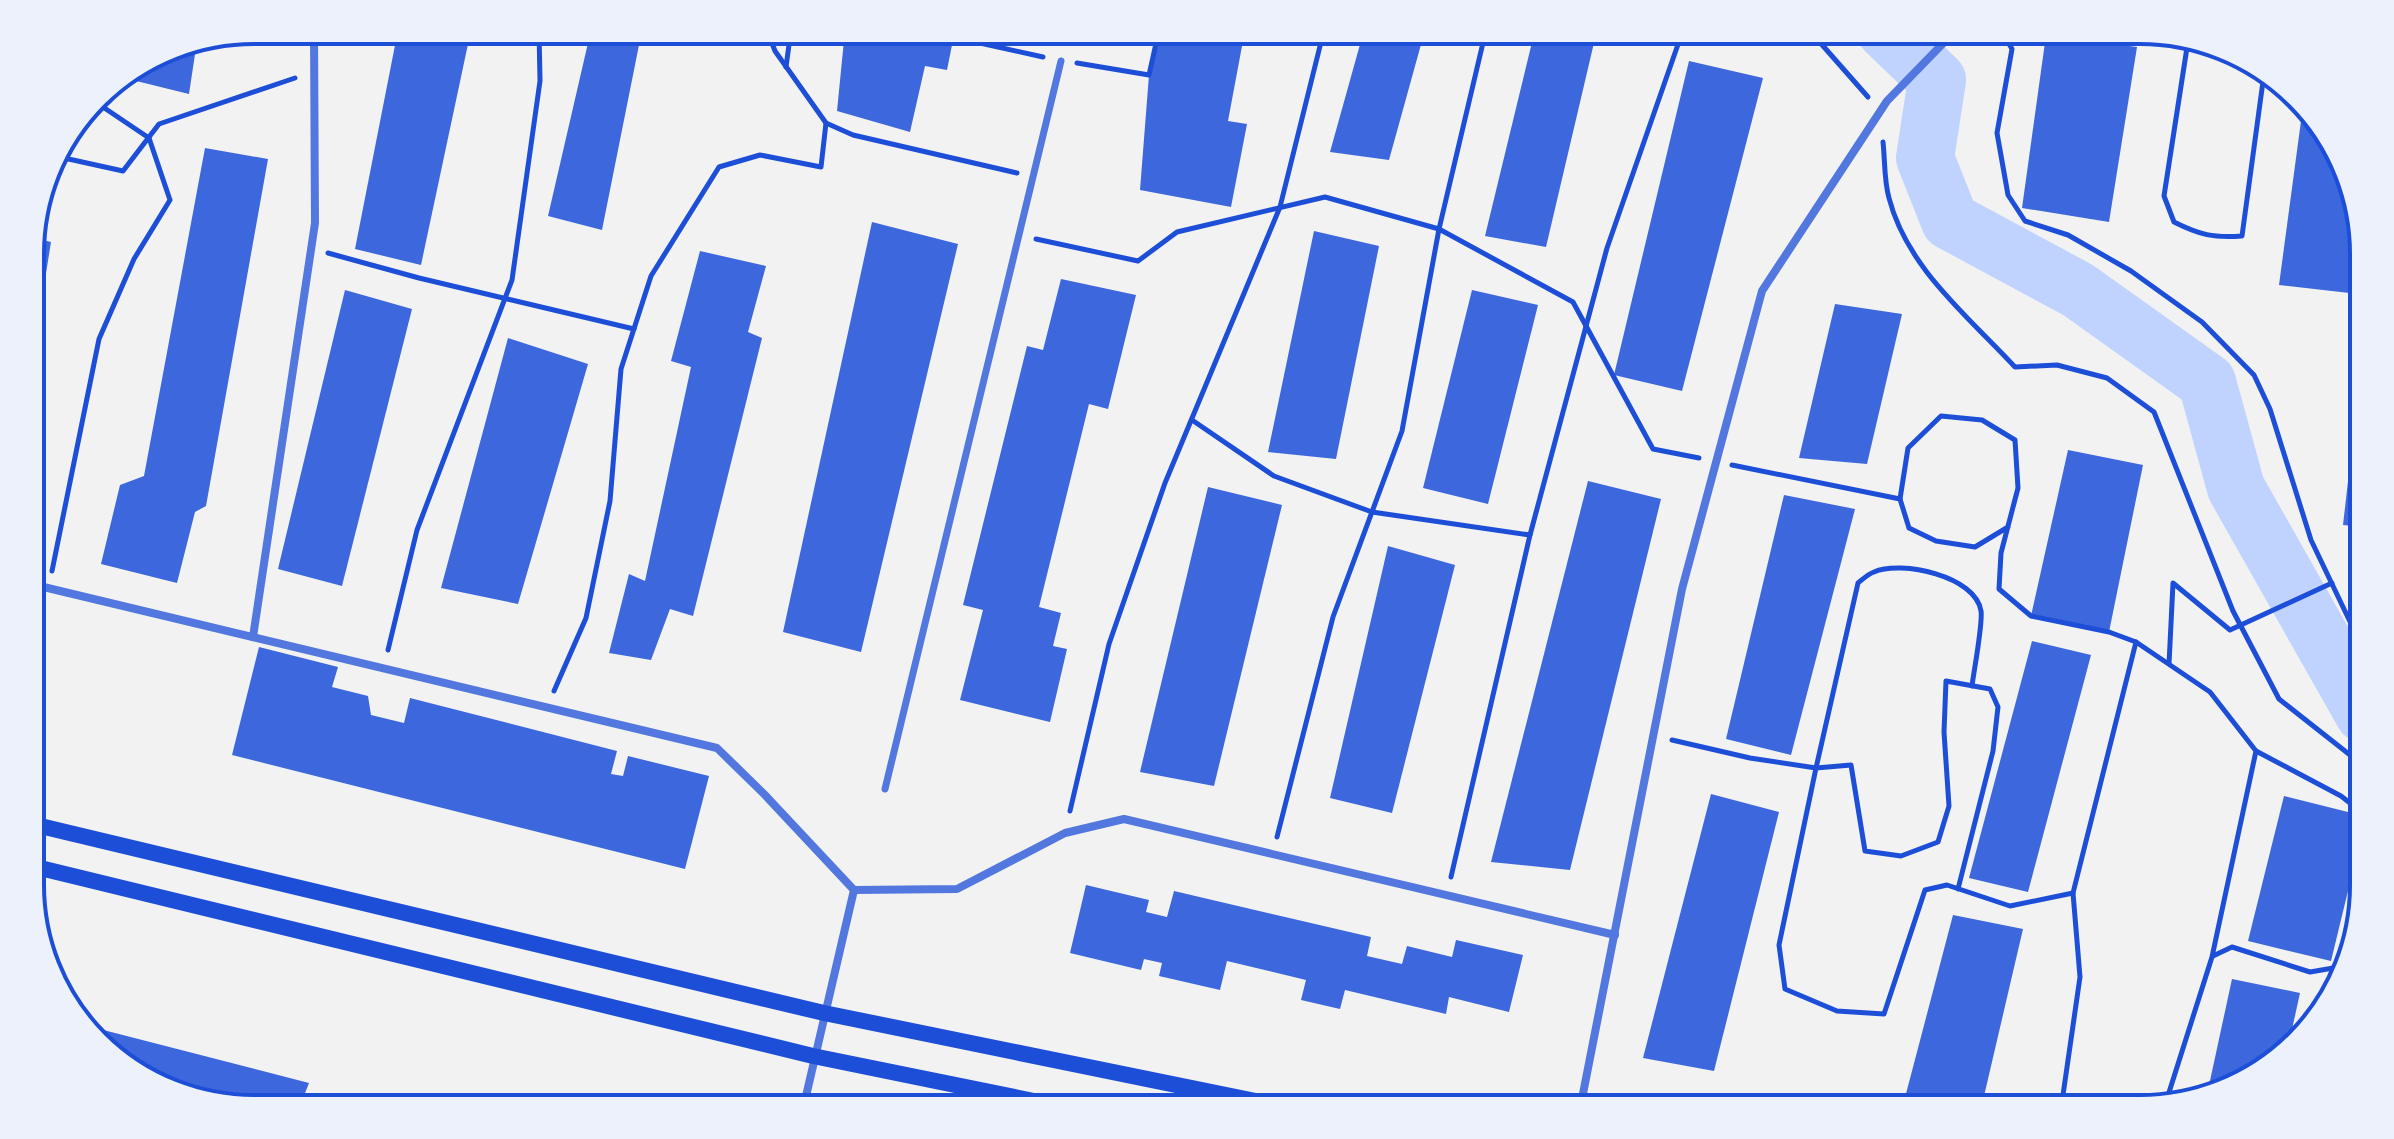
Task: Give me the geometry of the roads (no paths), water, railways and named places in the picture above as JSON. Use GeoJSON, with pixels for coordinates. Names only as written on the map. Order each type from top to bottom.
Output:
{"type":"FeatureCollection","features":[{"type":"Feature","properties":{"kind":"main road"},"geometry":{"type":"LineString","coordinates":[[44,827],[824,1013],[1225,1095]]}},
{"type":"Feature","properties":{"kind":"main road"},"geometry":{"type":"LineString","coordinates":[[44,869],[813,1056],[1004,1095]]}},
{"type":"Feature","properties":{"kind":"street"},"geometry":{"type":"LineString","coordinates":[[253,637],[315,223],[314,44]]}},
{"type":"Feature","properties":{"kind":"street"},"geometry":{"type":"LineString","coordinates":[[1583,1095],[1682,589],[1762,291],[1887,101],[1942,44]]}},
{"type":"Feature","properties":{"kind":"street"},"geometry":{"type":"LineString","coordinates":[[885,789],[1061,61]]}},
{"type":"Feature","properties":{"kind":"street"},"geometry":{"type":"LineString","coordinates":[[44,587],[717,748],[854,890],[957,889],[1065,833],[1124,819],[1615,935]]}},
{"type":"Feature","properties":{"kind":"street"},"geometry":{"type":"LineString","coordinates":[[806,1095],[854,890]]}},
{"type":"Feature","properties":{"kind":"waterway"},"geometry":{"type":"LineString","coordinates":[[1900,44],[1937,80],[1925,158],[1950,221],[2078,290],[2207,382],[2236,488],[2350,689]]}}]}
